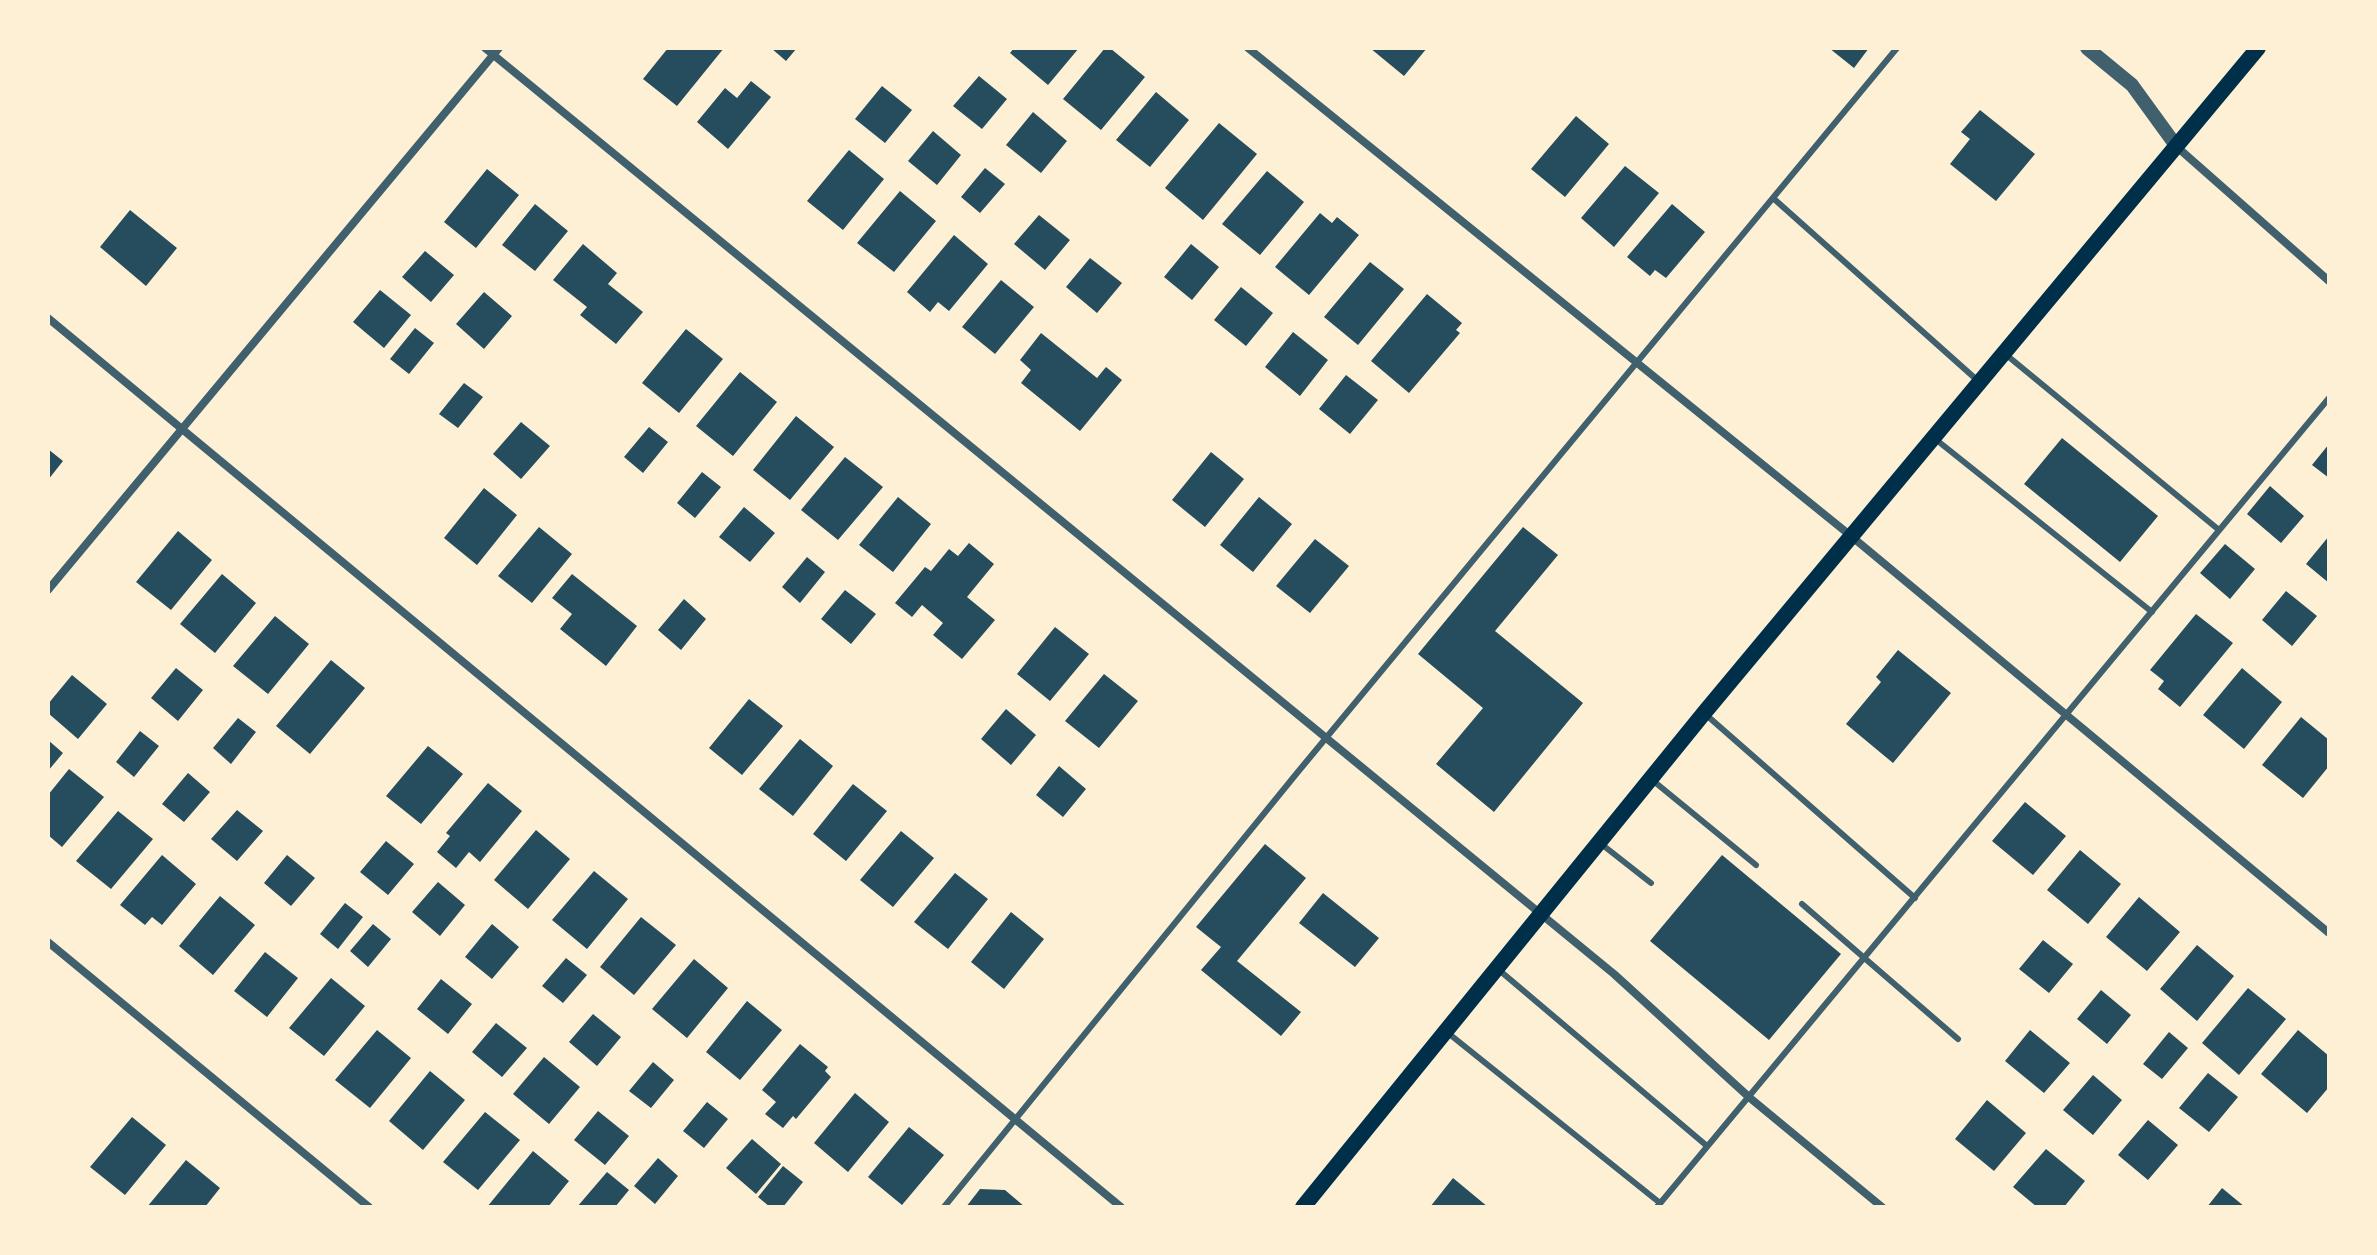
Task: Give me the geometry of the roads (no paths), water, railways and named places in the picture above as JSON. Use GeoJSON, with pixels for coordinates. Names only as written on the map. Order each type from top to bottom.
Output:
{"type":"FeatureCollection","features":[{"type":"Feature","properties":{"kind":"main road"},"geometry":{"type":"LineString","coordinates":[[1303,1207],[1704,713],[2258,48]]}},
{"type":"Feature","properties":{"kind":"street"},"geometry":{"type":"LineString","coordinates":[[485,48],[496,51],[1614,974],[1750,1098],[1882,1207]]}},
{"type":"Feature","properties":{"kind":"street"},"geometry":{"type":"LineString","coordinates":[[1248,48],[1851,536],[2329,933]]}},
{"type":"Feature","properties":{"kind":"street"},"geometry":{"type":"LineString","coordinates":[[2087,48],[2132,85],[2177,147],[2329,281]]}},
{"type":"Feature","properties":{"kind":"street"},"geometry":{"type":"LineString","coordinates":[[48,590],[496,51]]}},
{"type":"Feature","properties":{"kind":"street"},"geometry":{"type":"LineString","coordinates":[[48,318],[1121,1207]]}},
{"type":"Feature","properties":{"kind":"street"},"geometry":{"type":"LineString","coordinates":[[48,942],[369,1207]]}},
{"type":"Feature","properties":{"kind":"lane"},"geometry":{"type":"LineString","coordinates":[[944,1207],[1326,738],[1897,48]]}},
{"type":"Feature","properties":{"kind":"lane"},"geometry":{"type":"LineString","coordinates":[[1773,198],[1979,383]]}},
{"type":"Feature","properties":{"kind":"lane"},"geometry":{"type":"LineString","coordinates":[[2004,353],[2219,530]]}},
{"type":"Feature","properties":{"kind":"lane"},"geometry":{"type":"LineString","coordinates":[[1446,1030],[1659,1205],[2329,398]]}},
{"type":"Feature","properties":{"kind":"lane"},"geometry":{"type":"LineString","coordinates":[[1934,438],[2152,612]]}},
{"type":"Feature","properties":{"kind":"lane"},"geometry":{"type":"LineString","coordinates":[[1704,713],[1915,898]]}},
{"type":"Feature","properties":{"kind":"lane"},"geometry":{"type":"LineString","coordinates":[[1651,779],[1756,865]]}},
{"type":"Feature","properties":{"kind":"lane"},"geometry":{"type":"LineString","coordinates":[[1599,842],[1651,883]]}},
{"type":"Feature","properties":{"kind":"lane"},"geometry":{"type":"LineString","coordinates":[[1802,904],[1958,1039]]}},
{"type":"Feature","properties":{"kind":"lane"},"geometry":{"type":"LineString","coordinates":[[1496,968],[1707,1146]]}}]}
